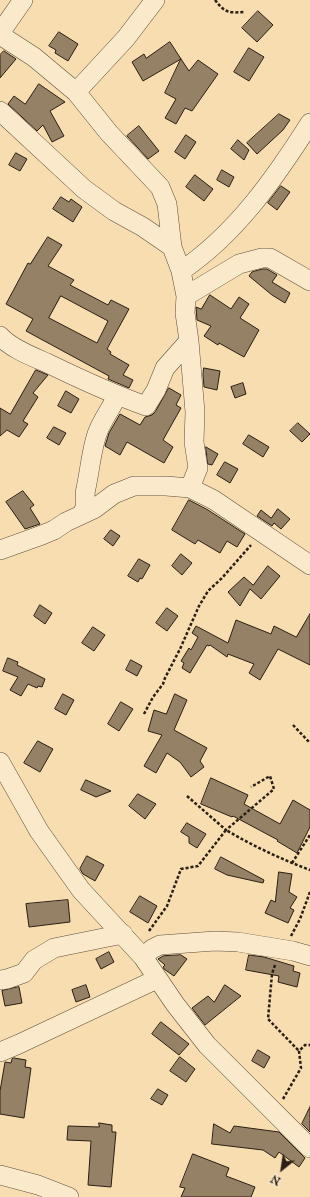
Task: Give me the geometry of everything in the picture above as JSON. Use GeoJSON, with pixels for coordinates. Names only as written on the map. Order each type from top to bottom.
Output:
{"type":"FeatureCollection","features":[{"type":"Feature","properties":{"kind":"street"},"geometry":{"type":"LineString","coordinates":[[23,0],[0,34],[34,56],[76,92],[109,133],[160,187],[167,204],[172,248],[181,271],[186,296],[185,313],[195,412],[194,442],[198,468],[190,488]]}},
{"type":"Feature","properties":{"kind":"street"},"geometry":{"type":"LineString","coordinates":[[76,92],[121,43],[155,0]]}},
{"type":"Feature","properties":{"kind":"street"},"geometry":{"type":"LineString","coordinates":[[0,111],[84,189],[114,211],[143,227],[172,248]]}},
{"type":"Feature","properties":{"kind":"street"},"geometry":{"type":"LineString","coordinates":[[181,271],[214,245],[250,208],[288,157],[310,123]]}},
{"type":"Feature","properties":{"kind":"street"},"geometry":{"type":"LineString","coordinates":[[186,296],[239,264],[262,258],[270,258],[310,281]]}},
{"type":"Feature","properties":{"kind":"street"},"geometry":{"type":"LineString","coordinates":[[0,336],[3,340],[25,353],[117,396],[146,406],[156,390],[164,368],[189,341]]}},
{"type":"Feature","properties":{"kind":"street"},"geometry":{"type":"LineString","coordinates":[[81,515],[86,509],[85,491],[94,445],[103,421],[112,408],[117,396]]}},
{"type":"Feature","properties":{"kind":"street"},"geometry":{"type":"LineString","coordinates":[[4,543],[42,535],[94,509],[114,494],[134,486],[166,486],[190,488],[214,500],[310,565]]}},
{"type":"Feature","properties":{"kind":"street"},"geometry":{"type":"LineString","coordinates":[[0,762],[40,831],[81,890],[140,953],[174,1004],[207,1045],[310,1148]]}},
{"type":"Feature","properties":{"kind":"street"},"geometry":{"type":"LineString","coordinates":[[0,980],[24,973],[34,960],[54,948],[123,934]]}},
{"type":"Feature","properties":{"kind":"street"},"geometry":{"type":"LineString","coordinates":[[140,953],[160,945],[215,941],[238,942],[279,950],[293,951],[310,956]]}},
{"type":"Feature","properties":{"kind":"street"},"geometry":{"type":"LineString","coordinates":[[0,1052],[157,979]]}},
{"type":"Feature","properties":{"kind":"street"},"geometry":{"type":"LineString","coordinates":[[0,1175],[38,1185],[69,1197]]}},
{"type":"Feature","properties":{"kind":"path"},"geometry":{"type":"LineString","coordinates":[[215,0],[222,8],[230,13],[244,12]]}},
{"type":"Feature","properties":{"kind":"path"},"geometry":{"type":"LineString","coordinates":[[144,714],[153,697],[163,684],[199,606],[208,591],[222,578],[253,542],[253,525]]}},
{"type":"Feature","properties":{"kind":"path"},"geometry":{"type":"LineString","coordinates":[[294,725],[310,744]]}},
{"type":"Feature","properties":{"kind":"path"},"geometry":{"type":"LineString","coordinates":[[140,953],[167,906],[181,869],[198,866],[226,830],[274,789],[270,776],[251,787]]}},
{"type":"Feature","properties":{"kind":"path"},"geometry":{"type":"LineString","coordinates":[[187,796],[226,830],[292,863],[310,870]]}},
{"type":"Feature","properties":{"kind":"path"},"geometry":{"type":"LineString","coordinates":[[292,863],[310,835]]}},
{"type":"Feature","properties":{"kind":"path"},"geometry":{"type":"LineString","coordinates":[[274,1113],[301,1068],[299,1051],[268,1019],[272,974],[281,944],[290,938],[300,919],[310,892]]}},
{"type":"Feature","properties":{"kind":"path"},"geometry":{"type":"LineString","coordinates":[[299,1051],[305,1045],[310,1045]]}},
{"type":"Feature","properties":{"kind":"building"},"geometry":{"type":"Polygon","coordinates":[[[258,11],[273,25],[257,42],[242,28],[258,11]]]}},
{"type":"Feature","properties":{"kind":"building"},"geometry":{"type":"Polygon","coordinates":[[[59,32],[78,44],[68,61],[55,53],[56,50],[49,46],[59,32]]]}},
{"type":"Feature","properties":{"kind":"building"},"geometry":{"type":"Polygon","coordinates":[[[170,42],[181,59],[143,81],[132,62],[144,54],[146,58],[170,42]]]}},
{"type":"Feature","properties":{"kind":"building"},"geometry":{"type":"Polygon","coordinates":[[[249,48],[264,57],[249,81],[234,72],[249,48]]]}},
{"type":"Feature","properties":{"kind":"building"},"geometry":{"type":"Polygon","coordinates":[[[4,51],[16,59],[0,78],[0,55],[4,51]]]}},
{"type":"Feature","properties":{"kind":"building"},"geometry":{"type":"Polygon","coordinates":[[[181,59],[189,71],[198,60],[218,74],[192,111],[185,108],[176,124],[165,118],[176,99],[165,93],[181,59]]]}},
{"type":"Feature","properties":{"kind":"building"},"geometry":{"type":"Polygon","coordinates":[[[39,84],[65,102],[50,111],[64,136],[52,142],[43,125],[37,131],[8,104],[14,96],[25,104],[39,84]]]}},
{"type":"Feature","properties":{"kind":"building"},"geometry":{"type":"Polygon","coordinates":[[[279,114],[290,120],[283,130],[257,154],[247,143],[279,114]]]}},
{"type":"Feature","properties":{"kind":"building"},"geometry":{"type":"Polygon","coordinates":[[[139,126],[159,151],[148,159],[127,136],[139,126]]]}},
{"type":"Feature","properties":{"kind":"building"},"geometry":{"type":"Polygon","coordinates":[[[186,135],[196,142],[185,159],[175,152],[186,135]]]}},
{"type":"Feature","properties":{"kind":"building"},"geometry":{"type":"Polygon","coordinates":[[[238,140],[249,150],[244,160],[231,149],[238,140]]]}},
{"type":"Feature","properties":{"kind":"building"},"geometry":{"type":"Polygon","coordinates":[[[16,153],[27,159],[20,171],[9,165],[16,153]]]}},
{"type":"Feature","properties":{"kind":"building"},"geometry":{"type":"Polygon","coordinates":[[[222,170],[234,177],[229,187],[217,180],[222,170]]]}},
{"type":"Feature","properties":{"kind":"building"},"geometry":{"type":"Polygon","coordinates":[[[195,175],[213,189],[204,201],[186,187],[195,175]]]}},
{"type":"Feature","properties":{"kind":"building"},"geometry":{"type":"Polygon","coordinates":[[[281,186],[290,192],[277,210],[268,203],[281,186]]]}},
{"type":"Feature","properties":{"kind":"building"},"geometry":{"type":"Polygon","coordinates":[[[61,197],[69,202],[71,199],[82,207],[73,222],[53,209],[61,197]]]}},
{"type":"Feature","properties":{"kind":"building"},"geometry":{"type":"Polygon","coordinates":[[[48,237],[62,245],[48,266],[74,280],[70,285],[108,305],[111,300],[129,309],[107,349],[111,352],[110,354],[129,365],[123,375],[133,380],[129,388],[108,379],[109,376],[26,331],[33,319],[6,304],[28,263],[30,264],[48,237]],[[61,296],[49,318],[97,343],[108,321],[61,296]]]}},
{"type":"Feature","properties":{"kind":"building"},"geometry":{"type":"Polygon","coordinates":[[[267,269],[277,275],[272,282],[290,293],[285,303],[272,295],[249,276],[252,272],[267,269]]]}},
{"type":"Feature","properties":{"kind":"building"},"geometry":{"type":"Polygon","coordinates":[[[210,295],[231,309],[239,297],[249,304],[240,318],[259,330],[244,357],[219,343],[218,345],[204,336],[211,326],[197,320],[196,307],[201,309],[210,295]]]}},
{"type":"Feature","properties":{"kind":"building"},"geometry":{"type":"Polygon","coordinates":[[[204,368],[220,371],[217,390],[204,387],[204,368]]]}},
{"type":"Feature","properties":{"kind":"building"},"geometry":{"type":"Polygon","coordinates":[[[36,370],[48,375],[33,393],[38,397],[23,421],[28,424],[19,437],[7,430],[0,436],[0,408],[10,414],[36,370]]]}},
{"type":"Feature","properties":{"kind":"building"},"geometry":{"type":"Polygon","coordinates":[[[243,383],[246,394],[235,398],[231,387],[243,383]]]}},
{"type":"Feature","properties":{"kind":"building"},"geometry":{"type":"Polygon","coordinates":[[[169,388],[181,395],[176,405],[181,408],[163,440],[173,447],[164,463],[127,442],[120,455],[105,446],[109,433],[120,414],[140,425],[145,417],[152,415],[155,412],[169,388]]]}},
{"type":"Feature","properties":{"kind":"building"},"geometry":{"type":"Polygon","coordinates":[[[66,391],[79,399],[71,413],[58,406],[66,391]]]}},
{"type":"Feature","properties":{"kind":"building"},"geometry":{"type":"Polygon","coordinates":[[[298,423],[310,434],[302,442],[290,431],[298,423]]]}},
{"type":"Feature","properties":{"kind":"building"},"geometry":{"type":"Polygon","coordinates":[[[54,427],[66,433],[59,445],[47,438],[54,427]]]}},
{"type":"Feature","properties":{"kind":"building"},"geometry":{"type":"Polygon","coordinates":[[[249,435],[269,447],[263,457],[243,444],[249,435]]]}},
{"type":"Feature","properties":{"kind":"building"},"geometry":{"type":"Polygon","coordinates":[[[206,447],[218,454],[212,465],[208,464],[206,447]]]}},
{"type":"Feature","properties":{"kind":"building"},"geometry":{"type":"Polygon","coordinates":[[[225,462],[238,469],[230,483],[217,475],[225,462]]]}},
{"type":"Feature","properties":{"kind":"building"},"geometry":{"type":"Polygon","coordinates":[[[23,491],[34,505],[30,508],[40,524],[25,529],[6,502],[23,491]]]}},
{"type":"Feature","properties":{"kind":"building"},"geometry":{"type":"Polygon","coordinates":[[[189,500],[208,510],[245,534],[237,547],[227,541],[220,553],[198,540],[195,544],[172,530],[189,500]]]}},
{"type":"Feature","properties":{"kind":"building"},"geometry":{"type":"Polygon","coordinates":[[[278,509],[290,519],[281,529],[274,523],[272,526],[257,516],[261,510],[271,518],[278,509]]]}},
{"type":"Feature","properties":{"kind":"building"},"geometry":{"type":"Polygon","coordinates":[[[111,530],[120,536],[113,546],[104,539],[111,530]]]}},
{"type":"Feature","properties":{"kind":"building"},"geometry":{"type":"Polygon","coordinates":[[[181,554],[192,563],[182,575],[172,566],[181,554]]]}},
{"type":"Feature","properties":{"kind":"building"},"geometry":{"type":"Polygon","coordinates":[[[139,559],[150,565],[142,579],[140,578],[138,582],[128,576],[139,559]]]}},
{"type":"Feature","properties":{"kind":"building"},"geometry":{"type":"Polygon","coordinates":[[[268,566],[280,576],[261,599],[250,589],[240,606],[228,592],[244,577],[253,585],[268,566]]]}},
{"type":"Feature","properties":{"kind":"building"},"geometry":{"type":"Polygon","coordinates":[[[40,605],[52,613],[45,624],[34,616],[40,605]]]}},
{"type":"Feature","properties":{"kind":"building"},"geometry":{"type":"Polygon","coordinates":[[[167,608],[178,616],[167,631],[156,623],[167,608]]]}},
{"type":"Feature","properties":{"kind":"building"},"geometry":{"type":"Polygon","coordinates":[[[310,614],[310,665],[278,649],[260,680],[249,673],[254,664],[228,654],[227,657],[210,645],[207,645],[190,673],[182,668],[184,663],[181,661],[189,648],[191,650],[198,637],[192,633],[196,626],[228,643],[236,620],[271,634],[274,626],[296,637],[310,614]]]}},
{"type":"Feature","properties":{"kind":"building"},"geometry":{"type":"Polygon","coordinates":[[[93,627],[105,635],[94,651],[82,643],[93,627]]]}},
{"type":"Feature","properties":{"kind":"building"},"geometry":{"type":"Polygon","coordinates":[[[8,658],[18,662],[17,665],[45,679],[42,687],[38,686],[37,688],[28,684],[21,696],[10,690],[18,677],[3,671],[8,658]]]}},
{"type":"Feature","properties":{"kind":"building"},"geometry":{"type":"Polygon","coordinates":[[[131,660],[142,666],[137,676],[126,670],[131,660]]]}},
{"type":"Feature","properties":{"kind":"building"},"geometry":{"type":"Polygon","coordinates":[[[63,694],[74,700],[66,715],[55,709],[63,694]]]}},
{"type":"Feature","properties":{"kind":"building"},"geometry":{"type":"Polygon","coordinates":[[[175,694],[187,700],[174,730],[207,748],[200,761],[204,767],[191,777],[180,762],[167,753],[156,773],[144,766],[162,735],[148,731],[154,710],[166,714],[175,694]]]}},
{"type":"Feature","properties":{"kind":"building"},"geometry":{"type":"Polygon","coordinates":[[[121,702],[133,709],[119,731],[108,724],[121,702]]]}},
{"type":"Feature","properties":{"kind":"building"},"geometry":{"type":"Polygon","coordinates":[[[38,741],[53,749],[40,772],[24,763],[38,741]]]}},
{"type":"Feature","properties":{"kind":"building"},"geometry":{"type":"Polygon","coordinates":[[[211,778],[248,795],[244,804],[280,824],[293,800],[310,810],[310,827],[297,853],[277,841],[278,840],[233,816],[232,817],[201,804],[211,778]]]}},
{"type":"Feature","properties":{"kind":"building"},"geometry":{"type":"Polygon","coordinates":[[[86,780],[111,791],[96,797],[81,790],[86,780]]]}},
{"type":"Feature","properties":{"kind":"building"},"geometry":{"type":"Polygon","coordinates":[[[138,794],[156,804],[145,819],[129,806],[138,794]]]}},
{"type":"Feature","properties":{"kind":"building"},"geometry":{"type":"Polygon","coordinates":[[[187,823],[206,834],[197,848],[189,843],[189,837],[181,832],[187,823]]]}},
{"type":"Feature","properties":{"kind":"building"},"geometry":{"type":"Polygon","coordinates":[[[87,856],[104,865],[95,881],[83,874],[80,869],[87,856]]]}},
{"type":"Feature","properties":{"kind":"building"},"geometry":{"type":"Polygon","coordinates":[[[221,857],[264,880],[263,883],[227,875],[215,869],[221,857]]]}},
{"type":"Feature","properties":{"kind":"building"},"geometry":{"type":"Polygon","coordinates":[[[279,872],[292,874],[289,892],[297,897],[290,908],[294,910],[288,923],[265,913],[271,900],[275,902],[279,872]]]}},
{"type":"Feature","properties":{"kind":"building"},"geometry":{"type":"Polygon","coordinates":[[[140,896],[157,906],[148,923],[130,912],[140,896]]]}},
{"type":"Feature","properties":{"kind":"building"},"geometry":{"type":"Polygon","coordinates":[[[68,900],[70,922],[29,927],[26,904],[68,900]]]}},
{"type":"Feature","properties":{"kind":"building"},"geometry":{"type":"Polygon","coordinates":[[[109,952],[114,962],[101,969],[96,959],[109,952]]]}},
{"type":"Feature","properties":{"kind":"building"},"geometry":{"type":"Polygon","coordinates":[[[181,955],[187,959],[174,976],[164,969],[163,967],[165,965],[158,959],[163,956],[181,955]]]}},
{"type":"Feature","properties":{"kind":"building"},"geometry":{"type":"Polygon","coordinates":[[[249,955],[264,957],[294,966],[293,971],[300,973],[297,987],[278,982],[279,976],[246,970],[249,955]]]}},
{"type":"Feature","properties":{"kind":"building"},"geometry":{"type":"Polygon","coordinates":[[[86,985],[90,997],[76,1002],[72,990],[86,985]]]}},
{"type":"Feature","properties":{"kind":"building"},"geometry":{"type":"Polygon","coordinates":[[[225,985],[241,996],[205,1025],[192,1008],[208,996],[214,1002],[225,985]]]}},
{"type":"Feature","properties":{"kind":"building"},"geometry":{"type":"Polygon","coordinates":[[[19,987],[22,1003],[5,1006],[2,991],[19,987]]]}},
{"type":"Feature","properties":{"kind":"building"},"geometry":{"type":"Polygon","coordinates":[[[161,1022],[189,1044],[179,1055],[152,1034],[161,1022]]]}},
{"type":"Feature","properties":{"kind":"building"},"geometry":{"type":"Polygon","coordinates":[[[258,1050],[270,1057],[264,1068],[252,1061],[258,1050]]]}},
{"type":"Feature","properties":{"kind":"building"},"geometry":{"type":"Polygon","coordinates":[[[180,1057],[195,1069],[186,1082],[170,1071],[180,1057]]]}},
{"type":"Feature","properties":{"kind":"building"},"geometry":{"type":"Polygon","coordinates":[[[12,1059],[26,1060],[25,1067],[31,1068],[24,1118],[0,1114],[0,1091],[5,1062],[11,1063],[12,1059]]]}},
{"type":"Feature","properties":{"kind":"building"},"geometry":{"type":"Polygon","coordinates":[[[158,1089],[168,1095],[162,1105],[151,1099],[158,1089]]]}},
{"type":"Feature","properties":{"kind":"building"},"geometry":{"type":"Polygon","coordinates":[[[310,1107],[310,1132],[302,1124],[310,1107]]]}},
{"type":"Feature","properties":{"kind":"building"},"geometry":{"type":"Polygon","coordinates":[[[99,1123],[112,1125],[112,1132],[116,1132],[111,1187],[88,1185],[91,1141],[67,1140],[68,1126],[99,1127],[99,1123]]]}},
{"type":"Feature","properties":{"kind":"building"},"geometry":{"type":"Polygon","coordinates":[[[214,1124],[230,1133],[234,1126],[279,1132],[305,1158],[299,1167],[279,1152],[275,1158],[263,1150],[212,1144],[214,1124]]]}},
{"type":"Feature","properties":{"kind":"building"},"geometry":{"type":"Polygon","coordinates":[[[193,1154],[229,1168],[226,1176],[255,1187],[251,1197],[181,1197],[185,1188],[180,1187],[193,1154]]]}}]}
